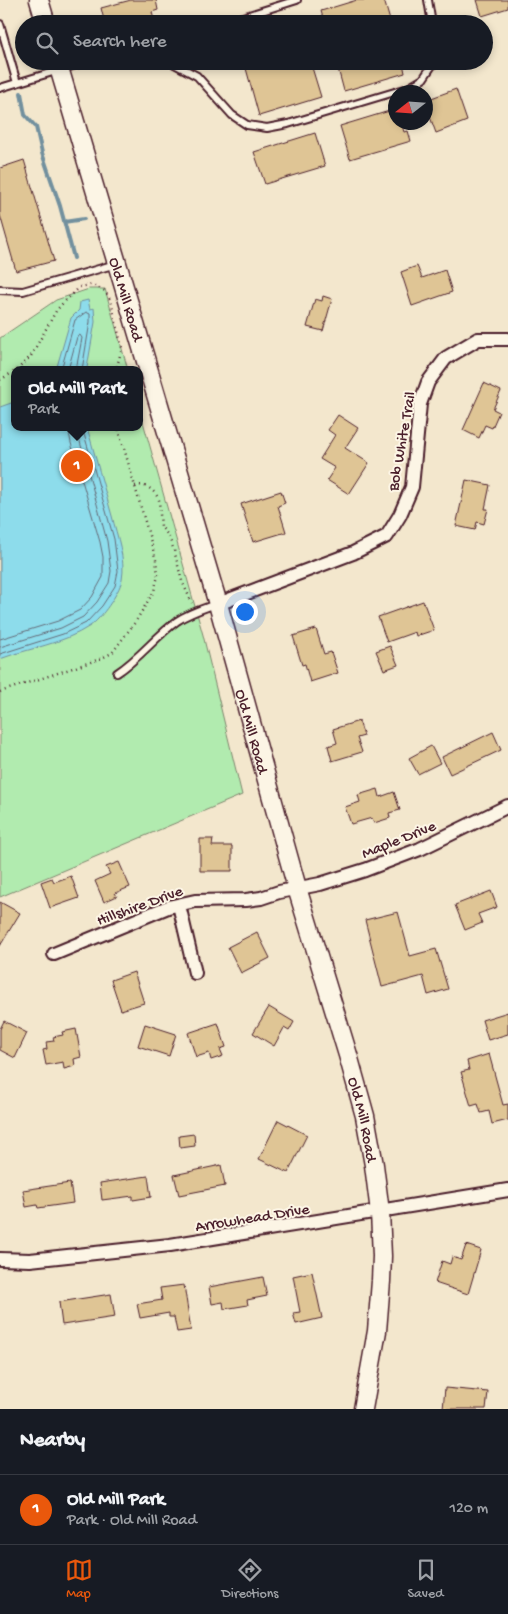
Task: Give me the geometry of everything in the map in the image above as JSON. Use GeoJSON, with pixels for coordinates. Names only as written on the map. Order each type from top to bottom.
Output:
{"type":"FeatureCollection","features":[{"type":"Feature","properties":{"kind":"street"},"geometry":{"type":"LineString","coordinates":[[39,0],[43,15]]}},
{"type":"Feature","properties":{"kind":"street","name":"Old Mill Road"},"geometry":{"type":"LineString","coordinates":[[60,70],[218,604],[297,888],[365,1116],[380,1212],[382,1256],[377,1332],[363,1409]]}},
{"type":"Feature","properties":{"kind":"street","name":"Bob White Trail"},"geometry":{"type":"LineString","coordinates":[[218,604],[353,553],[387,536],[400,516],[412,487],[420,404],[428,382],[446,358],[478,339],[508,339]]}},
{"type":"Feature","properties":{"kind":"street","name":"Maple Drive"},"geometry":{"type":"LineString","coordinates":[[297,888],[320,884],[396,859],[508,806]]}},
{"type":"Feature","properties":{"kind":"street","name":"Hillshire Drive"},"geometry":{"type":"LineString","coordinates":[[54,954],[168,907],[195,901],[246,900],[297,888]]}},
{"type":"Feature","properties":{"kind":"street"},"geometry":{"type":"LineString","coordinates":[[179,905],[195,973]]}},
{"type":"Feature","properties":{"kind":"street","name":"Arrowhead Drive"},"geometry":{"type":"LineString","coordinates":[[0,1259],[30,1260],[170,1245],[508,1190]]}},
{"type":"Feature","properties":{"kind":"lane"},"geometry":{"type":"LineString","coordinates":[[249,15],[297,0]]}},
{"type":"Feature","properties":{"kind":"lane"},"geometry":{"type":"LineString","coordinates":[[428,0],[430,15]]}},
{"type":"Feature","properties":{"kind":"lane"},"geometry":{"type":"LineString","coordinates":[[0,24],[18,83]]}},
{"type":"Feature","properties":{"kind":"lane"},"geometry":{"type":"LineString","coordinates":[[0,88],[49,70]]}},
{"type":"Feature","properties":{"kind":"lane"},"geometry":{"type":"LineString","coordinates":[[185,70],[197,76],[232,115],[247,125],[267,128],[288,124],[408,88],[423,79],[429,70]]}},
{"type":"Feature","properties":{"kind":"lane"},"geometry":{"type":"LineString","coordinates":[[0,288],[0,290],[23,291],[117,263]]}},
{"type":"Feature","properties":{"kind":"lane"},"geometry":{"type":"LineString","coordinates":[[117,672],[131,664],[176,622],[193,612],[218,604]]}},
{"type":"Feature","properties":{"kind":"path"},"geometry":{"type":"LineString","coordinates":[[21,366],[31,356],[56,311],[80,287],[90,285],[105,291],[111,301],[122,348],[117,366]]}},
{"type":"Feature","properties":{"kind":"path"},"geometry":{"type":"LineString","coordinates":[[0,380],[11,374]]}},
{"type":"Feature","properties":{"kind":"path"},"geometry":{"type":"LineString","coordinates":[[0,692],[109,655],[124,639],[154,591],[158,576],[156,560],[119,431]]}},
{"type":"Feature","properties":{"kind":"path"},"geometry":{"type":"LineString","coordinates":[[135,486],[145,486],[154,492],[159,500],[161,527],[168,536],[174,550],[180,575],[191,600],[193,612]]}},
{"type":"Feature","properties":{"kind":"green space"},"geometry":{"type":"Polygon","coordinates":[[[89,289],[105,289],[127,366],[11,366],[11,431],[143,431],[143,422],[203,635],[242,795],[0,897],[0,338],[56,300],[89,289]]]}},
{"type":"Feature","properties":{"kind":"water"},"geometry":{"type":"Polygon","coordinates":[[[88,300],[90,309],[94,308],[95,322],[87,366],[57,366],[71,318],[79,310],[80,302],[88,300]]]}},
{"type":"Feature","properties":{"kind":"water"},"geometry":{"type":"Polygon","coordinates":[[[11,403],[11,431],[88,431],[122,556],[123,572],[122,580],[113,598],[104,612],[90,626],[69,637],[0,659],[0,407],[11,403]]]}},
{"type":"Feature","properties":{"kind":"building"},"geometry":{"type":"Polygon","coordinates":[[[131,0],[156,0],[158,10],[152,12],[153,15],[103,15],[101,8],[131,0]]]}},
{"type":"Feature","properties":{"kind":"building"},"geometry":{"type":"Polygon","coordinates":[[[357,0],[384,0],[388,15],[322,15],[321,11],[357,0]]]}},
{"type":"Feature","properties":{"kind":"building"},"geometry":{"type":"Polygon","coordinates":[[[477,0],[508,0],[508,8],[482,15],[477,0]]]}},
{"type":"Feature","properties":{"kind":"building"},"geometry":{"type":"Polygon","coordinates":[[[246,70],[313,70],[321,97],[259,116],[246,70]]]}},
{"type":"Feature","properties":{"kind":"building"},"geometry":{"type":"Polygon","coordinates":[[[338,70],[404,70],[405,73],[344,91],[338,70]]]}},
{"type":"Feature","properties":{"kind":"building"},"geometry":{"type":"Polygon","coordinates":[[[456,89],[467,121],[436,133],[433,125],[433,97],[456,89]]]}},
{"type":"Feature","properties":{"kind":"building"},"geometry":{"type":"Polygon","coordinates":[[[388,111],[388,130],[408,131],[411,141],[350,159],[340,126],[388,111]]]}},
{"type":"Feature","properties":{"kind":"building"},"geometry":{"type":"Polygon","coordinates":[[[315,133],[325,166],[265,184],[254,152],[315,133]]]}},
{"type":"Feature","properties":{"kind":"building"},"geometry":{"type":"Polygon","coordinates":[[[24,160],[54,261],[16,271],[0,215],[0,168],[24,160]]]}},
{"type":"Feature","properties":{"kind":"building"},"geometry":{"type":"Polygon","coordinates":[[[417,266],[422,278],[445,270],[452,292],[412,306],[401,272],[417,266]]]}},
{"type":"Feature","properties":{"kind":"building"},"geometry":{"type":"Polygon","coordinates":[[[323,296],[332,299],[323,331],[307,327],[315,299],[322,301],[323,296]]]}},
{"type":"Feature","properties":{"kind":"building"},"geometry":{"type":"Polygon","coordinates":[[[484,383],[501,391],[493,409],[499,412],[492,428],[485,425],[479,438],[463,430],[484,383]]]}},
{"type":"Feature","properties":{"kind":"building"},"geometry":{"type":"Polygon","coordinates":[[[338,415],[358,428],[345,448],[369,463],[349,494],[327,480],[335,468],[320,459],[335,435],[328,430],[338,415]]]}},
{"type":"Feature","properties":{"kind":"building"},"geometry":{"type":"Polygon","coordinates":[[[466,480],[490,485],[485,509],[488,509],[484,524],[477,522],[475,530],[456,526],[466,480]]]}},
{"type":"Feature","properties":{"kind":"building"},"geometry":{"type":"Polygon","coordinates":[[[281,491],[285,503],[278,506],[286,532],[253,542],[241,504],[281,491]]]}},
{"type":"Feature","properties":{"kind":"building"},"geometry":{"type":"Polygon","coordinates":[[[423,601],[434,630],[416,636],[415,632],[387,642],[378,617],[423,601]]]}},
{"type":"Feature","properties":{"kind":"building"},"geometry":{"type":"Polygon","coordinates":[[[316,629],[324,654],[331,652],[338,673],[310,682],[305,664],[302,665],[293,636],[316,629]]]}},
{"type":"Feature","properties":{"kind":"building"},"geometry":{"type":"Polygon","coordinates":[[[390,646],[398,665],[384,670],[376,651],[390,646]]]}},
{"type":"Feature","properties":{"kind":"building"},"geometry":{"type":"Polygon","coordinates":[[[359,721],[364,736],[357,738],[362,752],[332,761],[328,746],[337,743],[333,729],[359,721]]]}},
{"type":"Feature","properties":{"kind":"building"},"geometry":{"type":"Polygon","coordinates":[[[493,732],[501,750],[450,774],[442,757],[493,732]]]}},
{"type":"Feature","properties":{"kind":"building"},"geometry":{"type":"Polygon","coordinates":[[[431,746],[440,763],[418,774],[409,758],[431,746]]]}},
{"type":"Feature","properties":{"kind":"building"},"geometry":{"type":"Polygon","coordinates":[[[378,789],[380,797],[394,792],[400,810],[389,813],[390,818],[374,823],[372,818],[351,824],[345,807],[360,802],[358,795],[378,789]]]}},
{"type":"Feature","properties":{"kind":"building"},"geometry":{"type":"Polygon","coordinates":[[[200,839],[213,839],[212,846],[232,846],[232,871],[200,871],[200,839]]]}},
{"type":"Feature","properties":{"kind":"building"},"geometry":{"type":"Polygon","coordinates":[[[119,862],[130,887],[115,893],[117,896],[104,902],[95,881],[110,874],[106,867],[119,862]]]}},
{"type":"Feature","properties":{"kind":"building"},"geometry":{"type":"Polygon","coordinates":[[[71,876],[79,898],[50,908],[41,882],[52,878],[54,882],[71,876]]]}},
{"type":"Feature","properties":{"kind":"building"},"geometry":{"type":"Polygon","coordinates":[[[491,891],[497,907],[478,914],[482,923],[465,930],[455,905],[491,891]]]}},
{"type":"Feature","properties":{"kind":"building"},"geometry":{"type":"Polygon","coordinates":[[[0,902],[20,913],[0,946],[0,902]]]}},
{"type":"Feature","properties":{"kind":"building"},"geometry":{"type":"Polygon","coordinates":[[[398,912],[410,956],[436,949],[448,989],[428,995],[423,976],[382,987],[365,920],[398,912]]]}},
{"type":"Feature","properties":{"kind":"building"},"geometry":{"type":"Polygon","coordinates":[[[257,932],[270,958],[241,973],[228,947],[257,932]]]}},
{"type":"Feature","properties":{"kind":"building"},"geometry":{"type":"Polygon","coordinates":[[[134,972],[144,1003],[121,1010],[111,980],[134,972]]]}},
{"type":"Feature","properties":{"kind":"building"},"geometry":{"type":"Polygon","coordinates":[[[269,1007],[294,1022],[289,1031],[284,1028],[274,1046],[253,1033],[269,1007]]]}},
{"type":"Feature","properties":{"kind":"building"},"geometry":{"type":"Polygon","coordinates":[[[508,1012],[508,1034],[488,1040],[482,1020],[508,1012]]]}},
{"type":"Feature","properties":{"kind":"building"},"geometry":{"type":"Polygon","coordinates":[[[4,1021],[27,1033],[15,1058],[0,1050],[0,1029],[4,1021]]]}},
{"type":"Feature","properties":{"kind":"building"},"geometry":{"type":"Polygon","coordinates":[[[218,1023],[226,1047],[220,1049],[223,1056],[211,1060],[209,1053],[196,1057],[188,1033],[218,1023]]]}},
{"type":"Feature","properties":{"kind":"building"},"geometry":{"type":"Polygon","coordinates":[[[145,1024],[176,1034],[169,1056],[138,1046],[145,1024]]]}},
{"type":"Feature","properties":{"kind":"building"},"geometry":{"type":"Polygon","coordinates":[[[76,1029],[81,1057],[74,1059],[75,1066],[64,1069],[63,1062],[46,1065],[43,1050],[47,1049],[46,1042],[54,1041],[53,1037],[63,1035],[62,1032],[76,1029]]]}},
{"type":"Feature","properties":{"kind":"building"},"geometry":{"type":"Polygon","coordinates":[[[489,1054],[503,1105],[508,1104],[508,1120],[492,1124],[489,1111],[481,1113],[478,1104],[471,1106],[461,1072],[469,1070],[467,1061],[489,1054]]]}},
{"type":"Feature","properties":{"kind":"building"},"geometry":{"type":"Polygon","coordinates":[[[278,1120],[307,1135],[288,1173],[259,1159],[278,1120]]]}},
{"type":"Feature","properties":{"kind":"building"},"geometry":{"type":"Polygon","coordinates":[[[194,1134],[195,1146],[180,1148],[179,1136],[194,1134]]]}},
{"type":"Feature","properties":{"kind":"building"},"geometry":{"type":"Polygon","coordinates":[[[221,1165],[225,1186],[179,1195],[174,1175],[221,1165]]]}},
{"type":"Feature","properties":{"kind":"building"},"geometry":{"type":"Polygon","coordinates":[[[148,1176],[151,1197],[133,1200],[133,1196],[102,1200],[100,1183],[148,1176]]]}},
{"type":"Feature","properties":{"kind":"building"},"geometry":{"type":"Polygon","coordinates":[[[70,1183],[73,1203],[38,1208],[37,1205],[26,1207],[23,1190],[70,1183]]]}},
{"type":"Feature","properties":{"kind":"building"},"geometry":{"type":"Polygon","coordinates":[[[466,1245],[481,1250],[468,1294],[435,1283],[442,1261],[450,1264],[452,1257],[461,1260],[466,1245]]]}},
{"type":"Feature","properties":{"kind":"building"},"geometry":{"type":"Polygon","coordinates":[[[312,1272],[322,1318],[296,1324],[293,1313],[300,1312],[293,1276],[312,1272]]]}},
{"type":"Feature","properties":{"kind":"building"},"geometry":{"type":"Polygon","coordinates":[[[263,1277],[267,1296],[247,1300],[248,1305],[224,1309],[223,1302],[212,1304],[209,1287],[263,1277]]]}},
{"type":"Feature","properties":{"kind":"building"},"geometry":{"type":"Polygon","coordinates":[[[184,1285],[191,1330],[177,1332],[174,1317],[169,1317],[169,1313],[140,1318],[137,1304],[162,1300],[160,1288],[184,1285]]]}},
{"type":"Feature","properties":{"kind":"building"},"geometry":{"type":"Polygon","coordinates":[[[111,1294],[115,1317],[62,1325],[59,1302],[111,1294]]]}},
{"type":"Feature","properties":{"kind":"building"},"geometry":{"type":"Polygon","coordinates":[[[445,1388],[488,1392],[486,1409],[443,1409],[445,1388]]]}},
{"type":"Feature","properties":{"kind":"waterway"},"geometry":{"type":"LineString","coordinates":[[21,93],[25,115],[36,127],[74,258]]}},
{"type":"Feature","properties":{"kind":"waterway"},"geometry":{"type":"LineString","coordinates":[[64,222],[84,219]]}},
{"type":"Feature","properties":{"kind":"place","name":"Old Mill Park"},"geometry":{"type":"Point","coordinates":[77,466]}}]}
